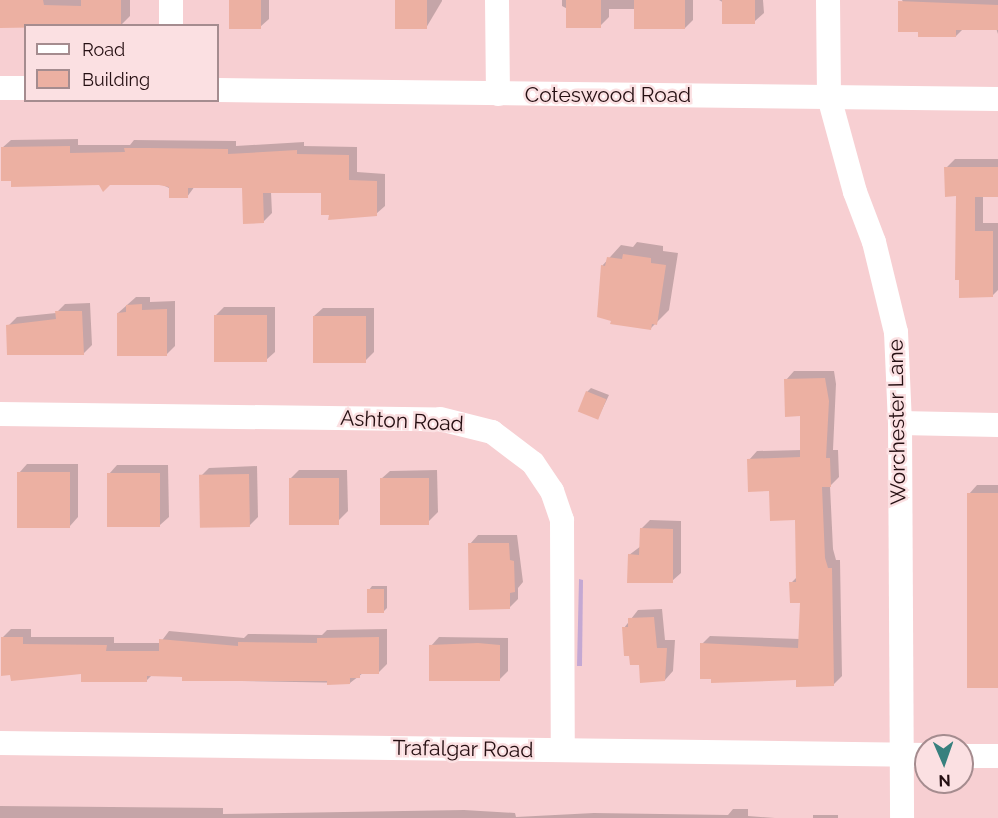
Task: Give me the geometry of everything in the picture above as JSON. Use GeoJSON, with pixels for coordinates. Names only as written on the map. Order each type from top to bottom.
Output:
{"type":"FeatureCollection","features":[{"type":"Feature","properties":{"kind":"street"},"geometry":{"type":"LineString","coordinates":[[171,0],[171,24]]}},
{"type":"Feature","properties":{"kind":"street"},"geometry":{"type":"LineString","coordinates":[[497,0],[498,94]]}},
{"type":"Feature","properties":{"kind":"street","name":"Worchester Lane"},"geometry":{"type":"LineString","coordinates":[[828,0],[829,97],[852,184],[887,286],[896,332],[900,423],[902,818]]}},
{"type":"Feature","properties":{"kind":"street"},"geometry":{"type":"LineString","coordinates":[[0,88],[24,88]]}},
{"type":"Feature","properties":{"kind":"street","name":"Coteswood Road"},"geometry":{"type":"LineString","coordinates":[[219,90],[998,99]]}},
{"type":"Feature","properties":{"kind":"street","name":"Ashton Road"},"geometry":{"type":"LineString","coordinates":[[0,414],[440,419],[492,432],[532,462],[552,491],[562,520],[563,750]]}},
{"type":"Feature","properties":{"kind":"street"},"geometry":{"type":"LineString","coordinates":[[900,423],[998,425]]}},
{"type":"Feature","properties":{"kind":"street","name":"Trafalgar Road"},"geometry":{"type":"LineString","coordinates":[[0,743],[914,756]]}},
{"type":"Feature","properties":{"kind":"street"},"geometry":{"type":"LineString","coordinates":[[974,756],[998,756]]}},
{"type":"Feature","properties":{"kind":"shaded area"},"geometry":{"type":"Polygon","coordinates":[[[579,579],[583,580],[582,666],[577,666],[579,579]]]}},
{"type":"Feature","properties":{"kind":"building"},"geometry":{"type":"Polygon","coordinates":[[[0,0],[43,0],[44,5],[81,6],[81,0],[121,0],[121,24],[24,24],[24,28],[0,28],[0,0]]]}},
{"type":"Feature","properties":{"kind":"building"},"geometry":{"type":"Polygon","coordinates":[[[229,0],[261,0],[261,29],[229,29],[229,0]]]}},
{"type":"Feature","properties":{"kind":"building"},"geometry":{"type":"Polygon","coordinates":[[[395,0],[427,0],[427,29],[395,29],[395,0]]]}},
{"type":"Feature","properties":{"kind":"building"},"geometry":{"type":"Polygon","coordinates":[[[566,0],[601,0],[601,28],[566,28],[566,0]]]}},
{"type":"Feature","properties":{"kind":"building"},"geometry":{"type":"Polygon","coordinates":[[[634,0],[685,0],[685,29],[634,29],[634,0]]]}},
{"type":"Feature","properties":{"kind":"building"},"geometry":{"type":"Polygon","coordinates":[[[722,0],[755,0],[755,24],[722,24],[722,0]]]}},
{"type":"Feature","properties":{"kind":"building"},"geometry":{"type":"Polygon","coordinates":[[[898,1],[998,5],[998,30],[956,30],[956,37],[918,37],[918,32],[898,32],[898,1]]]}},
{"type":"Feature","properties":{"kind":"building"},"geometry":{"type":"Polygon","coordinates":[[[70,146],[70,153],[125,152],[124,148],[149,148],[228,149],[228,154],[297,150],[297,154],[349,155],[349,180],[377,181],[377,216],[328,220],[329,215],[321,215],[321,193],[263,193],[264,223],[243,224],[242,188],[188,188],[188,198],[169,198],[169,187],[159,185],[110,185],[103,192],[99,185],[11,187],[11,181],[1,181],[1,147],[70,146]]]}},
{"type":"Feature","properties":{"kind":"building"},"geometry":{"type":"Polygon","coordinates":[[[944,167],[998,167],[998,197],[975,197],[975,231],[993,231],[993,297],[959,298],[959,280],[955,280],[956,196],[945,197],[944,167]]]}},
{"type":"Feature","properties":{"kind":"building"},"geometry":{"type":"Polygon","coordinates":[[[623,254],[651,258],[651,263],[666,265],[657,325],[652,324],[651,330],[610,324],[611,321],[597,317],[601,265],[605,266],[607,257],[622,259],[623,254]]]}},
{"type":"Feature","properties":{"kind":"building"},"geometry":{"type":"Polygon","coordinates":[[[142,304],[142,310],[167,309],[167,356],[117,356],[117,313],[126,312],[126,305],[142,304]]]}},
{"type":"Feature","properties":{"kind":"building"},"geometry":{"type":"Polygon","coordinates":[[[55,311],[82,311],[84,355],[7,355],[6,325],[56,319],[55,311]]]}},
{"type":"Feature","properties":{"kind":"building"},"geometry":{"type":"Polygon","coordinates":[[[214,315],[267,315],[267,362],[214,362],[214,315]]]}},
{"type":"Feature","properties":{"kind":"building"},"geometry":{"type":"Polygon","coordinates":[[[313,316],[366,316],[366,363],[313,363],[313,316]]]}},
{"type":"Feature","properties":{"kind":"building"},"geometry":{"type":"Polygon","coordinates":[[[825,378],[829,401],[826,458],[830,458],[831,487],[822,487],[825,558],[828,568],[832,568],[834,686],[796,687],[796,680],[711,683],[711,679],[700,679],[700,643],[798,648],[800,603],[790,603],[789,582],[796,582],[795,520],[770,521],[769,491],[748,492],[747,459],[800,457],[800,416],[785,417],[784,379],[825,378]]]}},
{"type":"Feature","properties":{"kind":"building"},"geometry":{"type":"Polygon","coordinates":[[[586,391],[606,399],[598,420],[578,411],[586,391]]]}},
{"type":"Feature","properties":{"kind":"building"},"geometry":{"type":"Polygon","coordinates":[[[17,472],[70,472],[70,528],[17,528],[17,472]]]}},
{"type":"Feature","properties":{"kind":"building"},"geometry":{"type":"Polygon","coordinates":[[[107,473],[160,473],[160,527],[107,527],[107,473]]]}},
{"type":"Feature","properties":{"kind":"building"},"geometry":{"type":"Polygon","coordinates":[[[249,474],[250,527],[200,528],[199,475],[249,474]]]}},
{"type":"Feature","properties":{"kind":"building"},"geometry":{"type":"Polygon","coordinates":[[[289,478],[339,478],[339,525],[289,525],[289,478]]]}},
{"type":"Feature","properties":{"kind":"building"},"geometry":{"type":"Polygon","coordinates":[[[380,478],[429,478],[429,525],[380,525],[380,478]]]}},
{"type":"Feature","properties":{"kind":"building"},"geometry":{"type":"Polygon","coordinates":[[[967,493],[998,493],[998,688],[967,688],[967,493]]]}},
{"type":"Feature","properties":{"kind":"building"},"geometry":{"type":"Polygon","coordinates":[[[640,528],[673,529],[673,583],[627,583],[628,554],[639,555],[640,528]]]}},
{"type":"Feature","properties":{"kind":"building"},"geometry":{"type":"Polygon","coordinates":[[[468,543],[509,543],[510,560],[514,561],[515,592],[510,593],[510,609],[469,610],[468,543]]]}},
{"type":"Feature","properties":{"kind":"building"},"geometry":{"type":"Polygon","coordinates":[[[367,589],[384,589],[384,613],[367,613],[367,589]]]}},
{"type":"Feature","properties":{"kind":"building"},"geometry":{"type":"Polygon","coordinates":[[[654,617],[657,648],[667,648],[665,681],[640,683],[639,665],[630,665],[629,656],[624,656],[622,627],[628,627],[628,618],[654,617]]]}},
{"type":"Feature","properties":{"kind":"building"},"geometry":{"type":"Polygon","coordinates":[[[1,637],[23,637],[23,644],[107,645],[106,651],[159,651],[159,639],[238,646],[238,642],[317,643],[317,638],[379,637],[379,674],[360,674],[360,678],[350,678],[350,684],[327,685],[327,681],[182,681],[182,677],[147,676],[147,682],[81,682],[81,674],[11,681],[10,675],[1,676],[1,637]]]}},
{"type":"Feature","properties":{"kind":"building"},"geometry":{"type":"Polygon","coordinates":[[[478,643],[500,645],[500,681],[429,681],[429,645],[478,643]]]}}]}
